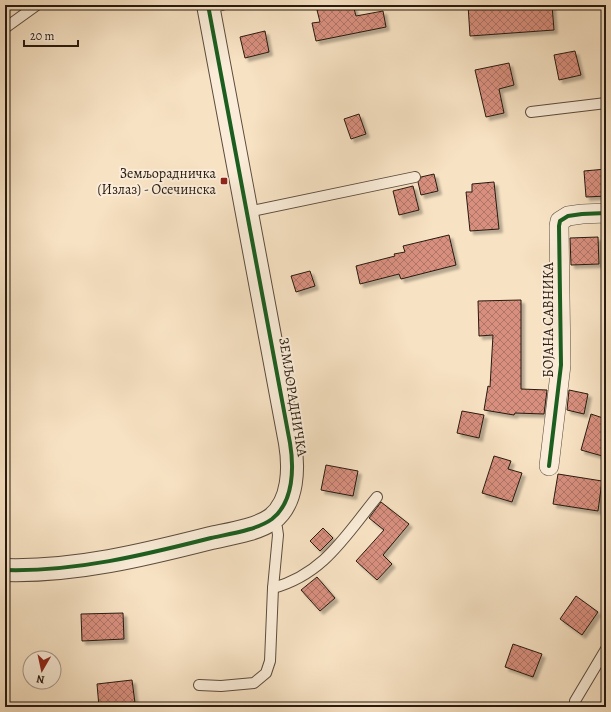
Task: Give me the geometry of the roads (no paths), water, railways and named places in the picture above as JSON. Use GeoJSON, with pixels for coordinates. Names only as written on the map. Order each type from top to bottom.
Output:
{"type":"FeatureCollection","features":[{"type":"Feature","properties":{"kind":"street","name":"ЗЕМЉОРАДНИЧКА"},"geometry":{"type":"LineString","coordinates":[[213,6],[247,212],[282,393],[292,458],[292,474],[286,498],[272,519]]}},
{"type":"Feature","properties":{"kind":"street","name":"БОЈАНА САВНИКА"},"geometry":{"type":"LineString","coordinates":[[549,466],[561,365],[560,221],[568,216],[606,213]]}},
{"type":"Feature","properties":{"kind":"street"},"geometry":{"type":"LineString","coordinates":[[5,570],[40,569],[105,562],[152,553],[232,534],[260,525],[272,519]]}},
{"type":"Feature","properties":{"kind":"lane"},"geometry":{"type":"LineString","coordinates":[[5,28],[37,5]]}},
{"type":"Feature","properties":{"kind":"lane"},"geometry":{"type":"LineString","coordinates":[[531,112],[606,103]]}},
{"type":"Feature","properties":{"kind":"lane"},"geometry":{"type":"LineString","coordinates":[[247,212],[415,177]]}},
{"type":"Feature","properties":{"kind":"lane"},"geometry":{"type":"LineString","coordinates":[[273,588],[290,584],[317,567],[377,497]]}},
{"type":"Feature","properties":{"kind":"lane"},"geometry":{"type":"LineString","coordinates":[[199,685],[222,686],[254,683],[266,673],[270,661],[273,588],[278,535],[277,528],[272,519]]}},
{"type":"Feature","properties":{"kind":"lane"},"geometry":{"type":"LineString","coordinates":[[576,701],[606,649]]}},
{"type":"Feature","properties":{"kind":"place","name":"Земљорадничка (Излаз) - Осечинска"},"geometry":{"type":"Point","coordinates":[224,181]}}]}
